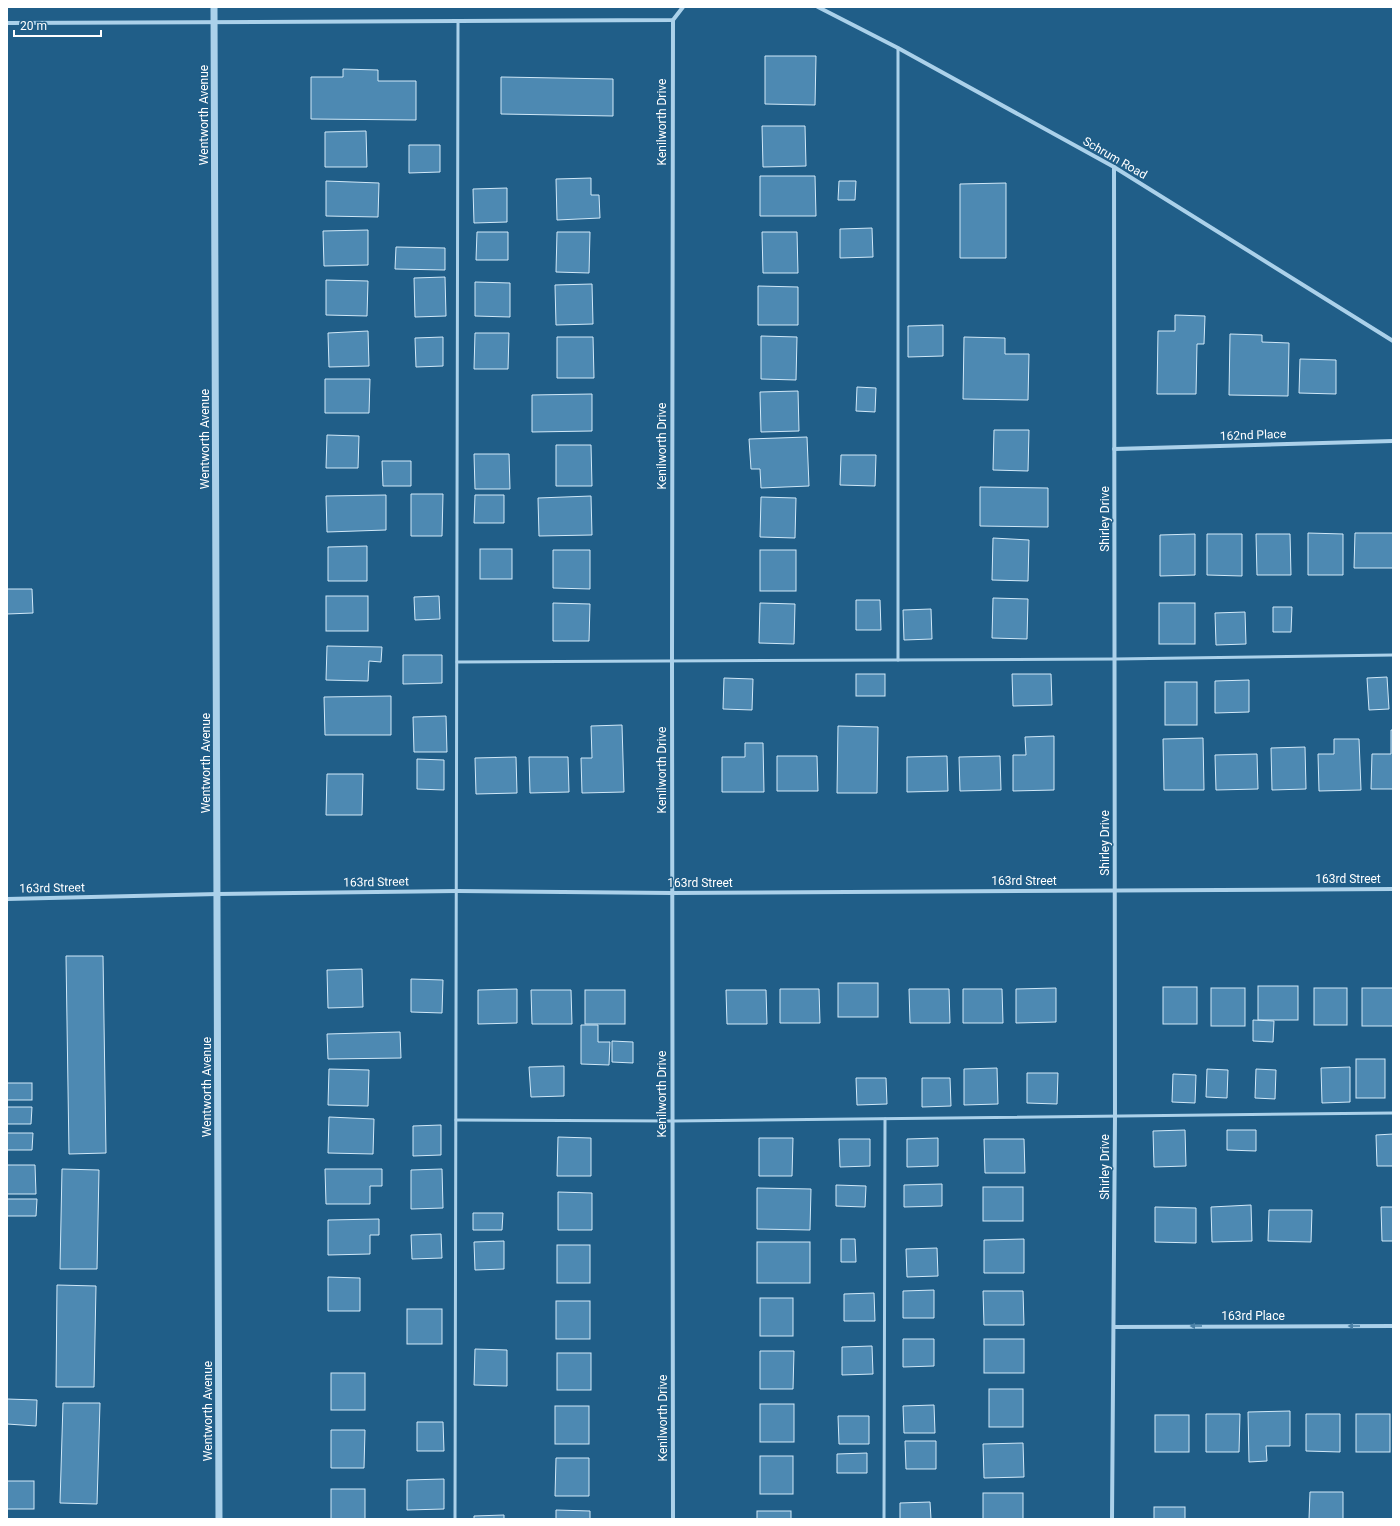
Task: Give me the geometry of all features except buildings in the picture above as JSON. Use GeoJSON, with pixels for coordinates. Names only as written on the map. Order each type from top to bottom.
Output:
{"type":"FeatureCollection","features":[{"type":"Feature","properties":{"kind":"street","name":"Wentworth Avenue"},"geometry":{"type":"LineString","coordinates":[[214,7],[220,1519]]}},
{"type":"Feature","properties":{"kind":"street"},"geometry":{"type":"LineString","coordinates":[[7,23],[672,20],[683,7]]}},
{"type":"Feature","properties":{"kind":"street","name":"Schrum Road"},"geometry":{"type":"LineString","coordinates":[[818,7],[898,48],[1114,167],[1393,341]]}},
{"type":"Feature","properties":{"kind":"street","name":"Kenilworth Drive"},"geometry":{"type":"LineString","coordinates":[[672,20],[673,1519]]}},
{"type":"Feature","properties":{"kind":"street","name":"Shirley Drive"},"geometry":{"type":"LineString","coordinates":[[1112,1519],[1115,1116],[1114,167]]}},
{"type":"Feature","properties":{"kind":"street","name":"162nd Place"},"geometry":{"type":"LineString","coordinates":[[1114,449],[1393,441]]}},
{"type":"Feature","properties":{"kind":"street","name":"163rd Street"},"geometry":{"type":"LineString","coordinates":[[7,899],[218,894],[457,891],[672,893],[1393,889]]}},
{"type":"Feature","properties":{"kind":"street","name":"163rd Place"},"geometry":{"type":"LineString","coordinates":[[1114,1327],[1393,1326]]}},
{"type":"Feature","properties":{"kind":"lane"},"geometry":{"type":"LineString","coordinates":[[455,1519],[458,21]]}},
{"type":"Feature","properties":{"kind":"lane"},"geometry":{"type":"LineString","coordinates":[[898,48],[898,660]]}},
{"type":"Feature","properties":{"kind":"lane"},"geometry":{"type":"LineString","coordinates":[[457,662],[1115,659],[1393,655]]}},
{"type":"Feature","properties":{"kind":"lane"},"geometry":{"type":"LineString","coordinates":[[456,1120],[672,1121],[1393,1113]]}},
{"type":"Feature","properties":{"kind":"lane"},"geometry":{"type":"LineString","coordinates":[[884,1519],[885,1119]]}}]}
